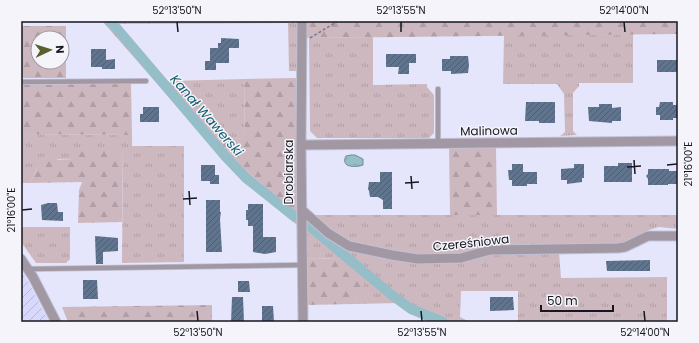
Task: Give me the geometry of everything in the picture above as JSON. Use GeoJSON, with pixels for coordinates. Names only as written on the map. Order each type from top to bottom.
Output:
{"type":"FeatureCollection","features":[{"type":"Feature","properties":{"kind":"street","name":"Drobiarska"},"geometry":{"type":"LineString","coordinates":[[302,21],[301,145],[303,322]]}},
{"type":"Feature","properties":{"kind":"street","name":"Malinowa"},"geometry":{"type":"LineString","coordinates":[[301,145],[678,141]]}},
{"type":"Feature","properties":{"kind":"street","name":"Czereśniowa"},"geometry":{"type":"LineString","coordinates":[[302,210],[328,233],[349,246],[418,259],[461,258],[490,250],[618,248],[625,247],[648,236],[678,236]]}},
{"type":"Feature","properties":{"kind":"street"},"geometry":{"type":"LineString","coordinates":[[21,259],[56,322]]}},
{"type":"Feature","properties":{"kind":"lane"},"geometry":{"type":"LineString","coordinates":[[21,82],[146,81]]}},
{"type":"Feature","properties":{"kind":"lane"},"geometry":{"type":"LineString","coordinates":[[438,89],[438,143]]}},
{"type":"Feature","properties":{"kind":"lane"},"geometry":{"type":"LineString","coordinates":[[27,269],[302,265]]}},
{"type":"Feature","properties":{"kind":"path"},"geometry":{"type":"LineString","coordinates":[[302,43],[338,21]]}},
{"type":"Feature","properties":{"kind":"shaded area"},"geometry":{"type":"Polygon","coordinates":[[[21,270],[28,281],[49,322],[21,322],[21,270]]]}},
{"type":"Feature","properties":{"kind":"green space"},"geometry":{"type":"Polygon","coordinates":[[[102,21],[288,21],[288,23],[119,24],[168,81],[244,79],[245,138],[219,140],[240,165],[297,214],[297,225],[239,177],[102,21]]]}},
{"type":"Feature","properties":{"kind":"green space"},"geometry":{"type":"Polygon","coordinates":[[[304,21],[678,21],[678,34],[309,38],[304,37],[304,21]]]}},
{"type":"Feature","properties":{"kind":"green space"},"geometry":{"type":"Polygon","coordinates":[[[288,23],[298,23],[297,71],[289,71],[288,23]]]}},
{"type":"Feature","properties":{"kind":"green space"},"geometry":{"type":"Polygon","coordinates":[[[21,26],[66,26],[66,30],[30,30],[30,70],[66,70],[66,78],[21,78],[21,26]]]}},
{"type":"Feature","properties":{"kind":"green space"},"geometry":{"type":"Polygon","coordinates":[[[633,34],[633,83],[579,83],[579,86],[573,93],[573,131],[577,135],[560,136],[565,132],[564,94],[557,84],[503,84],[504,35],[633,34]]]}},
{"type":"Feature","properties":{"kind":"green space"},"geometry":{"type":"Polygon","coordinates":[[[373,37],[373,85],[427,84],[427,87],[434,95],[434,133],[429,138],[317,138],[310,131],[309,38],[373,37]]]}},
{"type":"Feature","properties":{"kind":"green space"},"geometry":{"type":"Polygon","coordinates":[[[297,78],[297,214],[240,165],[218,139],[245,138],[244,79],[297,78]]]}},
{"type":"Feature","properties":{"kind":"green space"},"geometry":{"type":"Polygon","coordinates":[[[131,83],[132,135],[21,134],[21,85],[131,83]]]}},
{"type":"Feature","properties":{"kind":"green space"},"geometry":{"type":"Polygon","coordinates":[[[21,134],[132,135],[132,146],[184,146],[184,262],[122,263],[123,147],[74,159],[59,159],[37,168],[30,183],[21,183],[21,134]]]}},
{"type":"Feature","properties":{"kind":"green space"},"geometry":{"type":"Polygon","coordinates":[[[74,147],[123,147],[122,222],[78,223],[79,190],[82,182],[30,183],[37,168],[50,160],[74,159],[74,147]]]}},
{"type":"Feature","properties":{"kind":"green space"},"geometry":{"type":"Polygon","coordinates":[[[496,147],[497,215],[450,215],[449,148],[496,147]]]}},
{"type":"Feature","properties":{"kind":"green space"},"geometry":{"type":"Polygon","coordinates":[[[311,215],[678,215],[678,229],[659,227],[649,230],[625,243],[493,247],[463,255],[409,255],[354,244],[344,240],[311,215]]]}},
{"type":"Feature","properties":{"kind":"green space"},"geometry":{"type":"Polygon","coordinates":[[[306,219],[347,250],[353,249],[407,261],[488,254],[559,252],[561,278],[667,277],[667,322],[518,322],[518,291],[461,291],[460,317],[470,322],[434,322],[409,311],[399,303],[355,304],[366,277],[343,258],[306,259],[306,219]]]}},
{"type":"Feature","properties":{"kind":"green space"},"geometry":{"type":"Polygon","coordinates":[[[21,227],[70,227],[70,259],[66,263],[36,263],[21,242],[21,227]]]}},
{"type":"Feature","properties":{"kind":"green space"},"geometry":{"type":"Polygon","coordinates":[[[343,258],[367,277],[355,304],[306,305],[306,259],[343,258]]]}},
{"type":"Feature","properties":{"kind":"green space"},"geometry":{"type":"Polygon","coordinates":[[[212,305],[212,322],[68,322],[62,307],[212,305]]]}},
{"type":"Feature","properties":{"kind":"water"},"geometry":{"type":"Polygon","coordinates":[[[355,155],[363,159],[363,165],[347,165],[345,162],[345,157],[355,155]]]}},
{"type":"Feature","properties":{"kind":"building"},"geometry":{"type":"Polygon","coordinates":[[[221,38],[239,39],[239,48],[229,48],[229,63],[216,63],[216,70],[205,70],[205,61],[210,61],[210,48],[218,48],[218,43],[221,43],[221,38]]]}},
{"type":"Feature","properties":{"kind":"building"},"geometry":{"type":"Polygon","coordinates":[[[91,49],[106,49],[106,60],[115,59],[115,69],[91,67],[91,49]]]}},
{"type":"Feature","properties":{"kind":"building"},"geometry":{"type":"Polygon","coordinates":[[[386,54],[416,54],[416,63],[409,63],[409,74],[398,74],[399,67],[386,67],[386,54]]]}},
{"type":"Feature","properties":{"kind":"building"},"geometry":{"type":"Polygon","coordinates":[[[450,56],[468,56],[468,73],[451,74],[451,71],[442,71],[442,59],[450,59],[450,56]]]}},
{"type":"Feature","properties":{"kind":"building"},"geometry":{"type":"Polygon","coordinates":[[[657,60],[678,60],[678,72],[657,72],[657,60]]]}},
{"type":"Feature","properties":{"kind":"building"},"geometry":{"type":"Polygon","coordinates":[[[526,102],[555,102],[555,123],[525,121],[526,102]]]}},
{"type":"Feature","properties":{"kind":"building"},"geometry":{"type":"Polygon","coordinates":[[[660,102],[673,102],[673,105],[678,105],[678,118],[673,118],[673,120],[660,120],[660,115],[656,115],[656,107],[659,107],[660,102]]]}},
{"type":"Feature","properties":{"kind":"building"},"geometry":{"type":"Polygon","coordinates":[[[599,104],[612,104],[612,108],[621,107],[621,121],[612,121],[612,123],[589,121],[588,107],[599,107],[599,104]]]}},
{"type":"Feature","properties":{"kind":"building"},"geometry":{"type":"Polygon","coordinates":[[[143,107],[159,107],[159,122],[140,122],[140,114],[143,114],[143,107]]]}},
{"type":"Feature","properties":{"kind":"building"},"geometry":{"type":"Polygon","coordinates":[[[618,163],[632,163],[632,182],[604,182],[604,166],[618,166],[618,163]]]}},
{"type":"Feature","properties":{"kind":"building"},"geometry":{"type":"Polygon","coordinates":[[[512,164],[523,164],[523,172],[537,172],[537,184],[512,186],[512,180],[509,180],[508,170],[512,170],[512,164]]]}},
{"type":"Feature","properties":{"kind":"building"},"geometry":{"type":"Polygon","coordinates":[[[574,164],[584,164],[584,178],[582,178],[582,182],[567,184],[567,180],[561,180],[561,169],[574,168],[574,164]]]}},
{"type":"Feature","properties":{"kind":"building"},"geometry":{"type":"Polygon","coordinates":[[[201,165],[215,165],[215,175],[219,175],[219,184],[210,184],[210,181],[201,181],[201,165]]]}},
{"type":"Feature","properties":{"kind":"building"},"geometry":{"type":"Polygon","coordinates":[[[648,169],[669,169],[669,171],[677,171],[677,184],[648,185],[648,179],[646,176],[648,174],[648,169]]]}},
{"type":"Feature","properties":{"kind":"building"},"geometry":{"type":"Polygon","coordinates":[[[380,172],[392,172],[392,209],[383,209],[383,200],[378,197],[370,197],[368,189],[369,182],[380,182],[380,172]]]}},
{"type":"Feature","properties":{"kind":"building"},"geometry":{"type":"Polygon","coordinates":[[[206,200],[220,200],[222,252],[206,252],[206,200]]]}},
{"type":"Feature","properties":{"kind":"building"},"geometry":{"type":"Polygon","coordinates":[[[57,203],[58,212],[63,212],[63,221],[42,220],[41,205],[57,203]]]}},
{"type":"Feature","properties":{"kind":"building"},"geometry":{"type":"Polygon","coordinates":[[[248,204],[263,204],[263,237],[276,237],[276,252],[265,254],[253,252],[253,226],[248,226],[248,220],[246,220],[246,210],[248,210],[248,204]]]}},
{"type":"Feature","properties":{"kind":"building"},"geometry":{"type":"Polygon","coordinates":[[[95,236],[118,238],[118,251],[103,252],[103,264],[96,264],[95,236]]]}},
{"type":"Feature","properties":{"kind":"building"},"geometry":{"type":"Polygon","coordinates":[[[650,260],[650,271],[607,271],[606,261],[650,260]]]}},
{"type":"Feature","properties":{"kind":"building"},"geometry":{"type":"Polygon","coordinates":[[[83,280],[97,280],[98,299],[83,299],[83,280]]]}},
{"type":"Feature","properties":{"kind":"building"},"geometry":{"type":"Polygon","coordinates":[[[238,281],[249,281],[250,292],[238,292],[238,281]]]}},
{"type":"Feature","properties":{"kind":"building"},"geometry":{"type":"Polygon","coordinates":[[[232,297],[243,297],[244,322],[231,322],[232,297]]]}},
{"type":"Feature","properties":{"kind":"building"},"geometry":{"type":"Polygon","coordinates":[[[490,297],[513,297],[514,310],[490,311],[490,297]]]}},
{"type":"Feature","properties":{"kind":"building"},"geometry":{"type":"Polygon","coordinates":[[[262,306],[273,306],[274,322],[262,321],[262,306]]]}},
{"type":"Feature","properties":{"kind":"waterway","name":"Kanał Wawerski"},"geometry":{"type":"LineString","coordinates":[[109,21],[225,156],[246,178],[295,217]]}},
{"type":"Feature","properties":{"kind":"waterway","name":"Kanał Wawerski"},"geometry":{"type":"LineString","coordinates":[[308,225],[393,296],[411,309],[443,322]]}}]}
